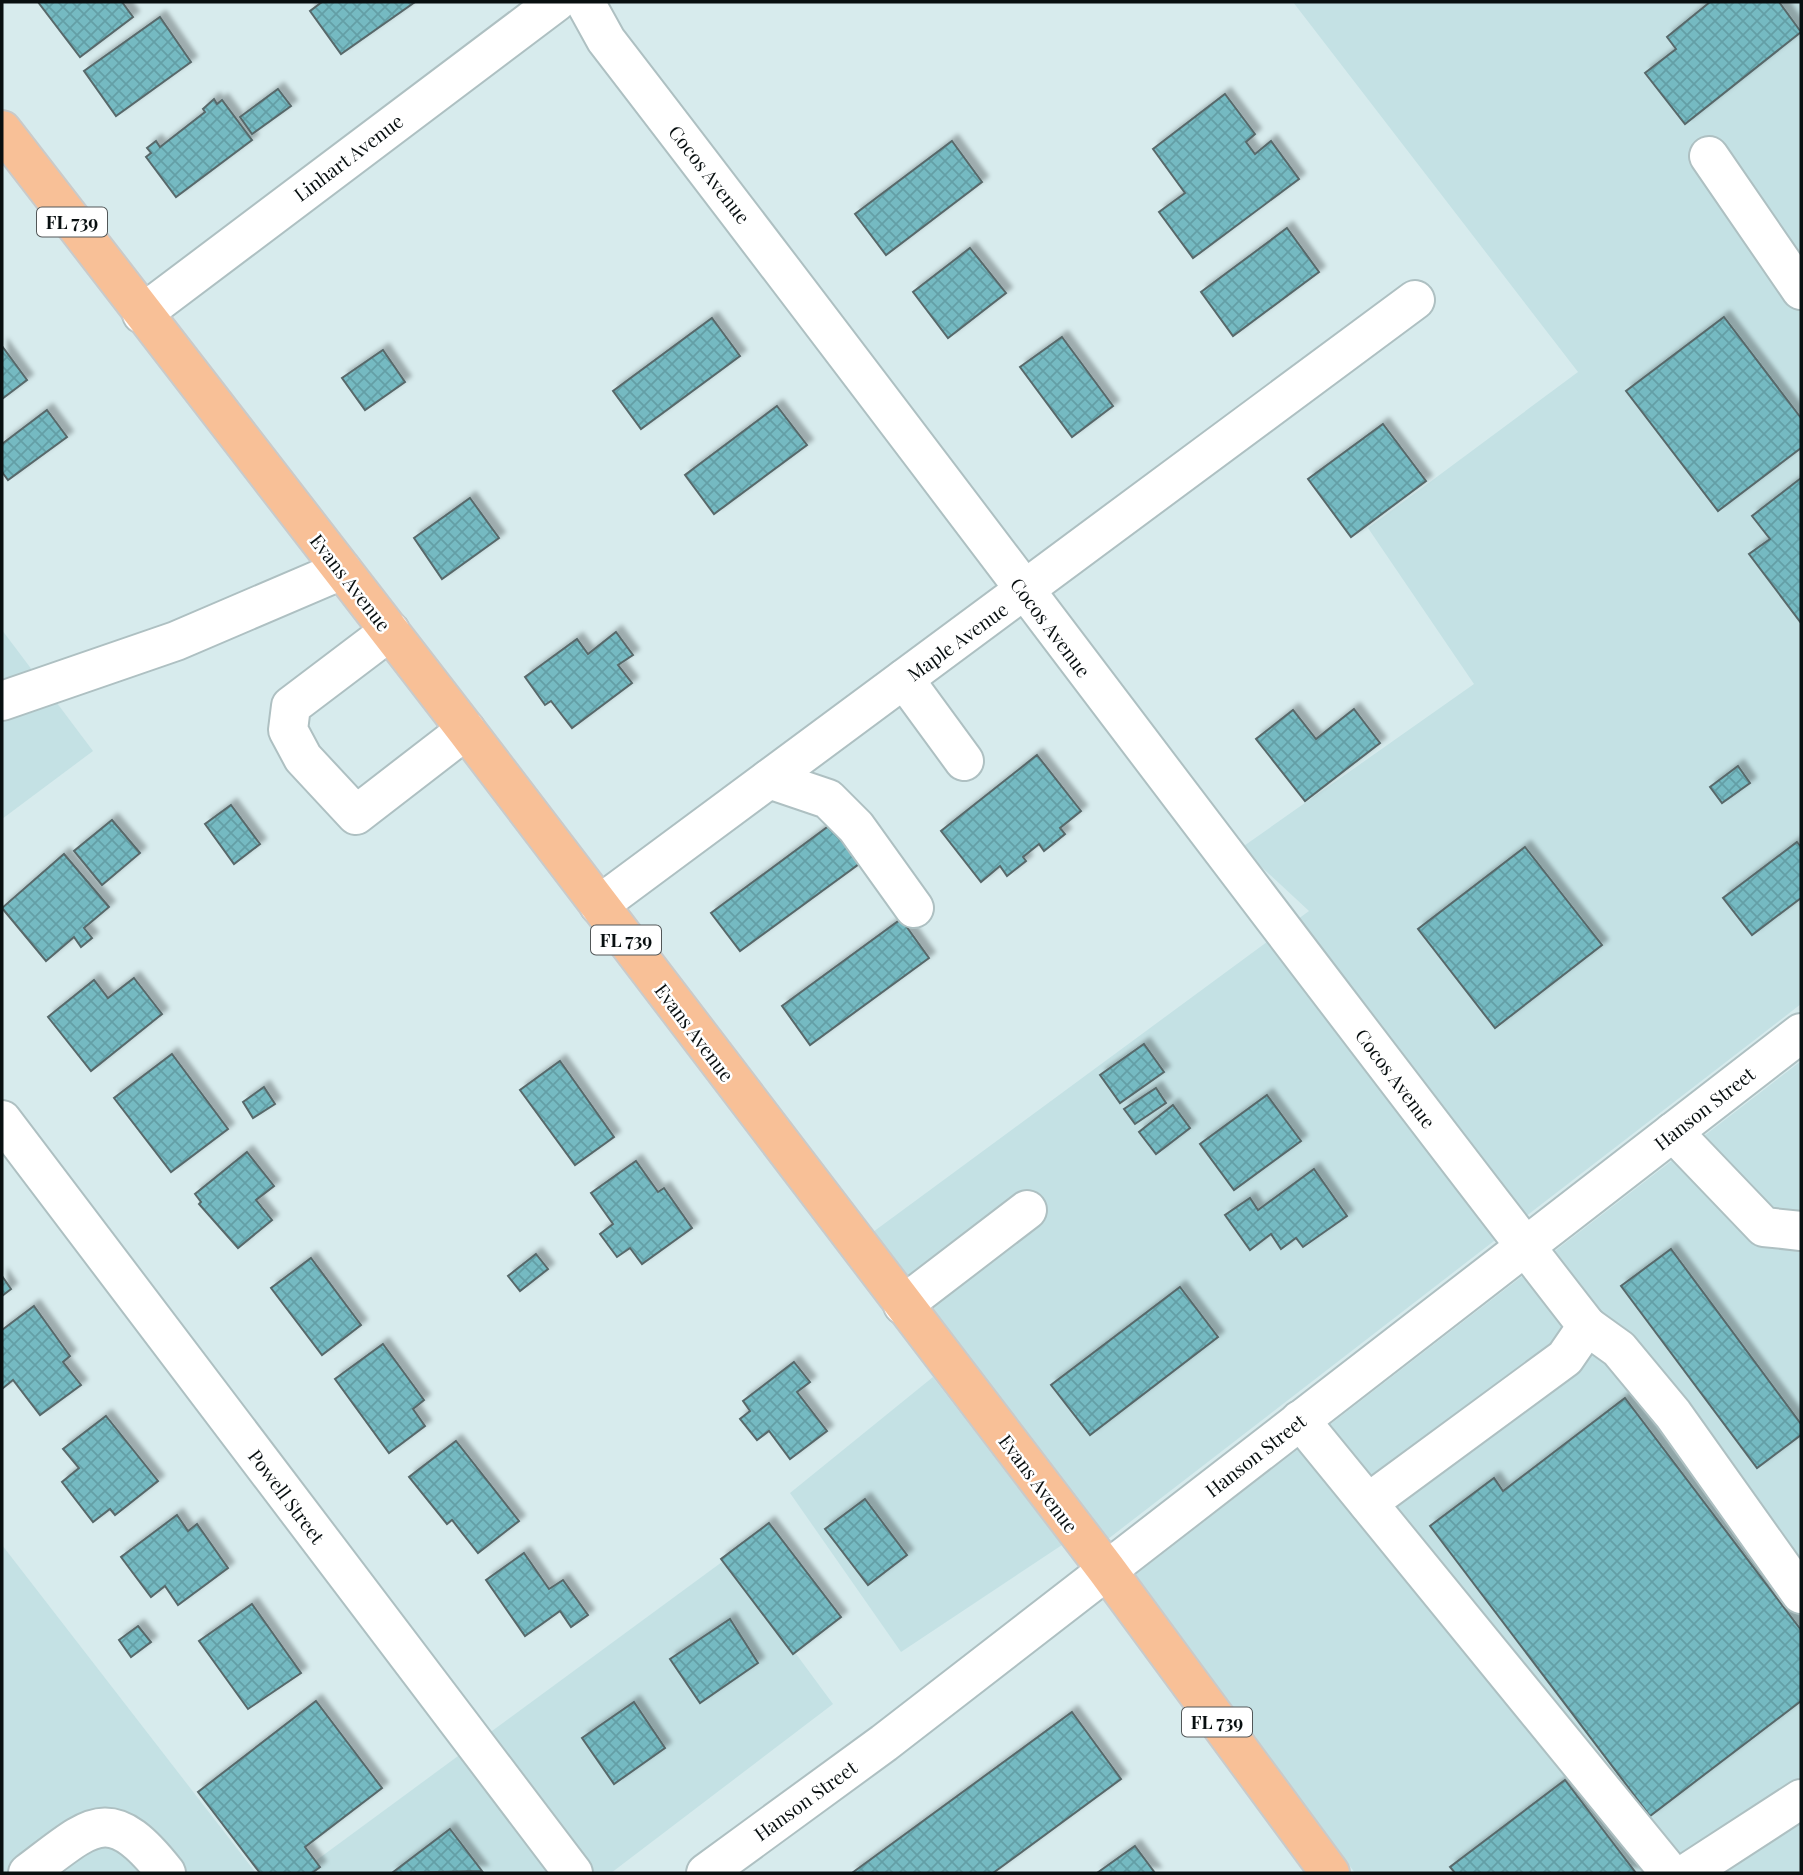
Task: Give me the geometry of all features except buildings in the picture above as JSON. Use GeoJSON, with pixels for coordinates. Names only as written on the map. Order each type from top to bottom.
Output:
{"type":"FeatureCollection","features":[{"type":"Feature","properties":{"kind":"main road","name":"Evans Avenue"},"geometry":{"type":"LineString","coordinates":[[2,130],[466,730],[1105,1569],[1330,1873]]}},
{"type":"Feature","properties":{"kind":"street","name":"Linhart Avenue"},"geometry":{"type":"LineString","coordinates":[[142,314],[556,2]]}},
{"type":"Feature","properties":{"kind":"street","name":"Cocos Avenue"},"geometry":{"type":"LineString","coordinates":[[585,2],[607,40],[1525,1248],[1587,1326],[1619,1349],[1673,1414],[1801,1594]]}},
{"type":"Feature","properties":{"kind":"street"},"geometry":{"type":"LineString","coordinates":[[1709,156],[1801,290]]}},
{"type":"Feature","properties":{"kind":"street","name":"Maple Avenue"},"geometry":{"type":"LineString","coordinates":[[599,905],[1415,300]]}},
{"type":"Feature","properties":{"kind":"street"},"geometry":{"type":"LineString","coordinates":[[2,701],[176,641],[342,570]]}},
{"type":"Feature","properties":{"kind":"street"},"geometry":{"type":"LineString","coordinates":[[390,631],[291,706],[289,730],[303,758],[356,815],[466,730]]}},
{"type":"Feature","properties":{"kind":"street"},"geometry":{"type":"LineString","coordinates":[[904,679],[964,761]]}},
{"type":"Feature","properties":{"kind":"street"},"geometry":{"type":"LineString","coordinates":[[769,779],[828,799],[856,827],[914,908]]}},
{"type":"Feature","properties":{"kind":"street","name":"Hanson Street"},"geometry":{"type":"LineString","coordinates":[[706,1873],[884,1743],[1105,1569],[1801,1033]]}},
{"type":"Feature","properties":{"kind":"street","name":"Powell Street"},"geometry":{"type":"LineString","coordinates":[[2,1120],[573,1873]]}},
{"type":"Feature","properties":{"kind":"street"},"geometry":{"type":"LineString","coordinates":[[1674,1132],[1765,1227],[1801,1231]]}},
{"type":"Feature","properties":{"kind":"street"},"geometry":{"type":"LineString","coordinates":[[904,1305],[1027,1210]]}},
{"type":"Feature","properties":{"kind":"street"},"geometry":{"type":"LineString","coordinates":[[1368,1503],[1565,1358],[1587,1326]]}},
{"type":"Feature","properties":{"kind":"street"},"geometry":{"type":"LineString","coordinates":[[1300,1420],[1670,1873]]}},
{"type":"Feature","properties":{"kind":"street"},"geometry":{"type":"LineString","coordinates":[[1687,1873],[1801,1799]]}},
{"type":"Feature","properties":{"kind":"street"},"geometry":{"type":"LineString","coordinates":[[28,1873],[85,1832],[102,1826],[131,1834],[166,1873]]}},
{"type":"Feature","properties":{"kind":"shaded area"},"geometry":{"type":"Polygon","coordinates":[[[1293,2],[1801,2],[1801,1004],[1108,1539],[873,1232],[1309,911],[1241,848],[1474,684],[1368,528],[1578,372],[1293,2]]]}},
{"type":"Feature","properties":{"kind":"shaded area"},"geometry":{"type":"Polygon","coordinates":[[[2,630],[93,751],[2,819],[2,630]]]}},
{"type":"Feature","properties":{"kind":"shaded area"},"geometry":{"type":"Polygon","coordinates":[[[1801,1061],[1801,1873],[1355,1873],[1135,1575],[1801,1061]]]}},
{"type":"Feature","properties":{"kind":"shaded area"},"geometry":{"type":"Polygon","coordinates":[[[933,1377],[1062,1545],[901,1652],[790,1493],[933,1377]]]}},
{"type":"Feature","properties":{"kind":"shaded area"},"geometry":{"type":"Polygon","coordinates":[[[2,1545],[256,1873],[2,1873],[2,1545]]]}},
{"type":"Feature","properties":{"kind":"shaded area"},"geometry":{"type":"Polygon","coordinates":[[[726,1559],[833,1704],[611,1873],[299,1873],[726,1559]]]}}]}
